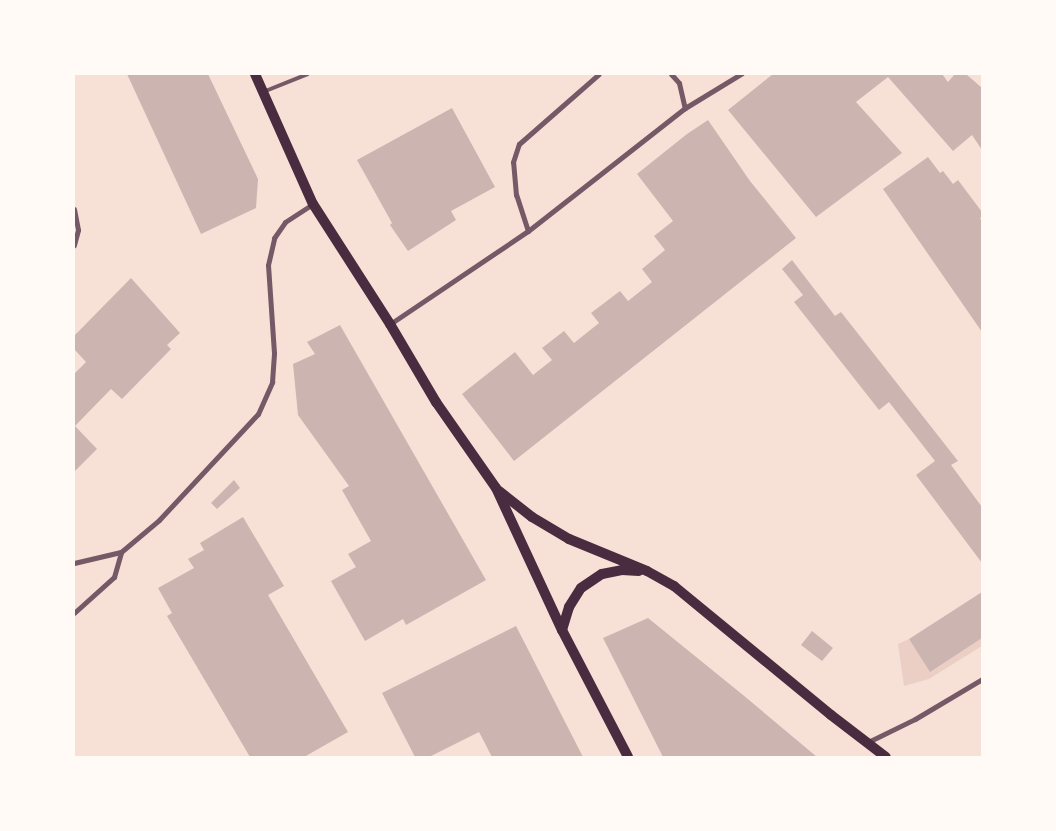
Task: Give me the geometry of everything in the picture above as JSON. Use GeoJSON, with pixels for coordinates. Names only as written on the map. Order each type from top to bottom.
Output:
{"type":"FeatureCollection","features":[{"type":"Feature","properties":{"kind":"main road"},"geometry":{"type":"LineString","coordinates":[[254,74],[313,204],[390,324],[436,402],[496,488],[562,630],[628,757]]}},
{"type":"Feature","properties":{"kind":"main road"},"geometry":{"type":"LineString","coordinates":[[496,488],[532,517],[569,539],[647,571],[674,586],[830,715],[886,757]]}},
{"type":"Feature","properties":{"kind":"main road"},"geometry":{"type":"LineString","coordinates":[[562,630],[569,607],[581,588],[602,574],[622,570],[647,571]]}},
{"type":"Feature","properties":{"kind":"street"},"geometry":{"type":"LineString","coordinates":[[528,231],[516,196],[513,162],[519,144],[599,74]]}},
{"type":"Feature","properties":{"kind":"street"},"geometry":{"type":"LineString","coordinates":[[671,74],[679,83],[685,108]]}},
{"type":"Feature","properties":{"kind":"street"},"geometry":{"type":"LineString","coordinates":[[390,324],[528,231],[685,108],[741,74]]}},
{"type":"Feature","properties":{"kind":"street"},"geometry":{"type":"LineString","coordinates":[[74,563],[121,552],[159,520],[258,414],[272,382],[274,353],[268,265],[274,238],[285,222],[313,204]]}},
{"type":"Feature","properties":{"kind":"street"},"geometry":{"type":"LineString","coordinates":[[74,209],[78,230],[74,245]]}},
{"type":"Feature","properties":{"kind":"street"},"geometry":{"type":"LineString","coordinates":[[74,613],[114,577],[121,552]]}},
{"type":"Feature","properties":{"kind":"street"},"geometry":{"type":"LineString","coordinates":[[868,742],[915,719],[982,679]]}},
{"type":"Feature","properties":{"kind":"lane"},"geometry":{"type":"LineString","coordinates":[[263,92],[308,74]]}},
{"type":"Feature","properties":{"kind":"shaded area"},"geometry":{"type":"Polygon","coordinates":[[[982,638],[982,646],[929,679],[904,686],[898,644],[909,639],[930,671],[982,638]]]}},
{"type":"Feature","properties":{"kind":"building"},"geometry":{"type":"Polygon","coordinates":[[[127,74],[208,74],[258,179],[256,208],[201,234],[127,74]]]}},
{"type":"Feature","properties":{"kind":"building"},"geometry":{"type":"Polygon","coordinates":[[[773,74],[942,74],[948,82],[955,74],[966,74],[982,88],[982,150],[972,135],[953,151],[888,77],[856,102],[902,153],[816,217],[728,110],[773,74]]]}},
{"type":"Feature","properties":{"kind":"building"},"geometry":{"type":"Polygon","coordinates":[[[452,108],[495,187],[451,211],[456,220],[408,251],[390,225],[392,223],[357,160],[452,108]]]}},
{"type":"Feature","properties":{"kind":"building"},"geometry":{"type":"Polygon","coordinates":[[[708,120],[750,181],[796,238],[514,461],[462,394],[515,352],[533,375],[552,360],[542,348],[564,331],[574,343],[599,323],[591,313],[620,291],[628,301],[652,282],[642,269],[665,250],[654,236],[673,221],[637,174],[687,134],[708,120]]]}},
{"type":"Feature","properties":{"kind":"building"},"geometry":{"type":"Polygon","coordinates":[[[928,157],[940,173],[943,171],[953,184],[958,180],[982,212],[982,217],[980,218],[982,222],[982,332],[883,189],[928,157]]]}},
{"type":"Feature","properties":{"kind":"building"},"geometry":{"type":"Polygon","coordinates":[[[792,260],[835,316],[841,312],[958,461],[951,465],[982,507],[982,563],[916,475],[935,461],[889,402],[879,410],[794,302],[803,295],[782,269],[792,260]]]}},
{"type":"Feature","properties":{"kind":"building"},"geometry":{"type":"Polygon","coordinates":[[[131,278],[180,333],[167,345],[171,349],[122,399],[111,389],[75,426],[97,449],[74,472],[74,374],[86,362],[74,349],[74,336],[131,278]]]}},
{"type":"Feature","properties":{"kind":"building"},"geometry":{"type":"Polygon","coordinates":[[[340,325],[486,580],[406,625],[403,619],[365,641],[331,581],[356,567],[348,554],[371,541],[342,490],[349,486],[298,415],[293,364],[315,354],[307,342],[340,325]]]}},
{"type":"Feature","properties":{"kind":"building"},"geometry":{"type":"Polygon","coordinates":[[[234,480],[240,488],[217,509],[211,503],[234,480]]]}},
{"type":"Feature","properties":{"kind":"building"},"geometry":{"type":"Polygon","coordinates":[[[243,517],[284,586],[268,595],[348,732],[304,757],[250,757],[167,616],[172,613],[158,588],[194,568],[188,559],[204,550],[200,543],[243,517]]]}},
{"type":"Feature","properties":{"kind":"building"},"geometry":{"type":"Polygon","coordinates":[[[982,592],[982,638],[930,672],[909,639],[982,592]]]}},
{"type":"Feature","properties":{"kind":"building"},"geometry":{"type":"Polygon","coordinates":[[[648,618],[817,757],[663,757],[603,638],[648,618]]]}},
{"type":"Feature","properties":{"kind":"building"},"geometry":{"type":"Polygon","coordinates":[[[516,626],[583,757],[492,757],[479,732],[429,757],[415,757],[382,693],[516,626]]]}},
{"type":"Feature","properties":{"kind":"building"},"geometry":{"type":"Polygon","coordinates":[[[812,631],[833,648],[822,661],[801,645],[812,631]]]}}]}
